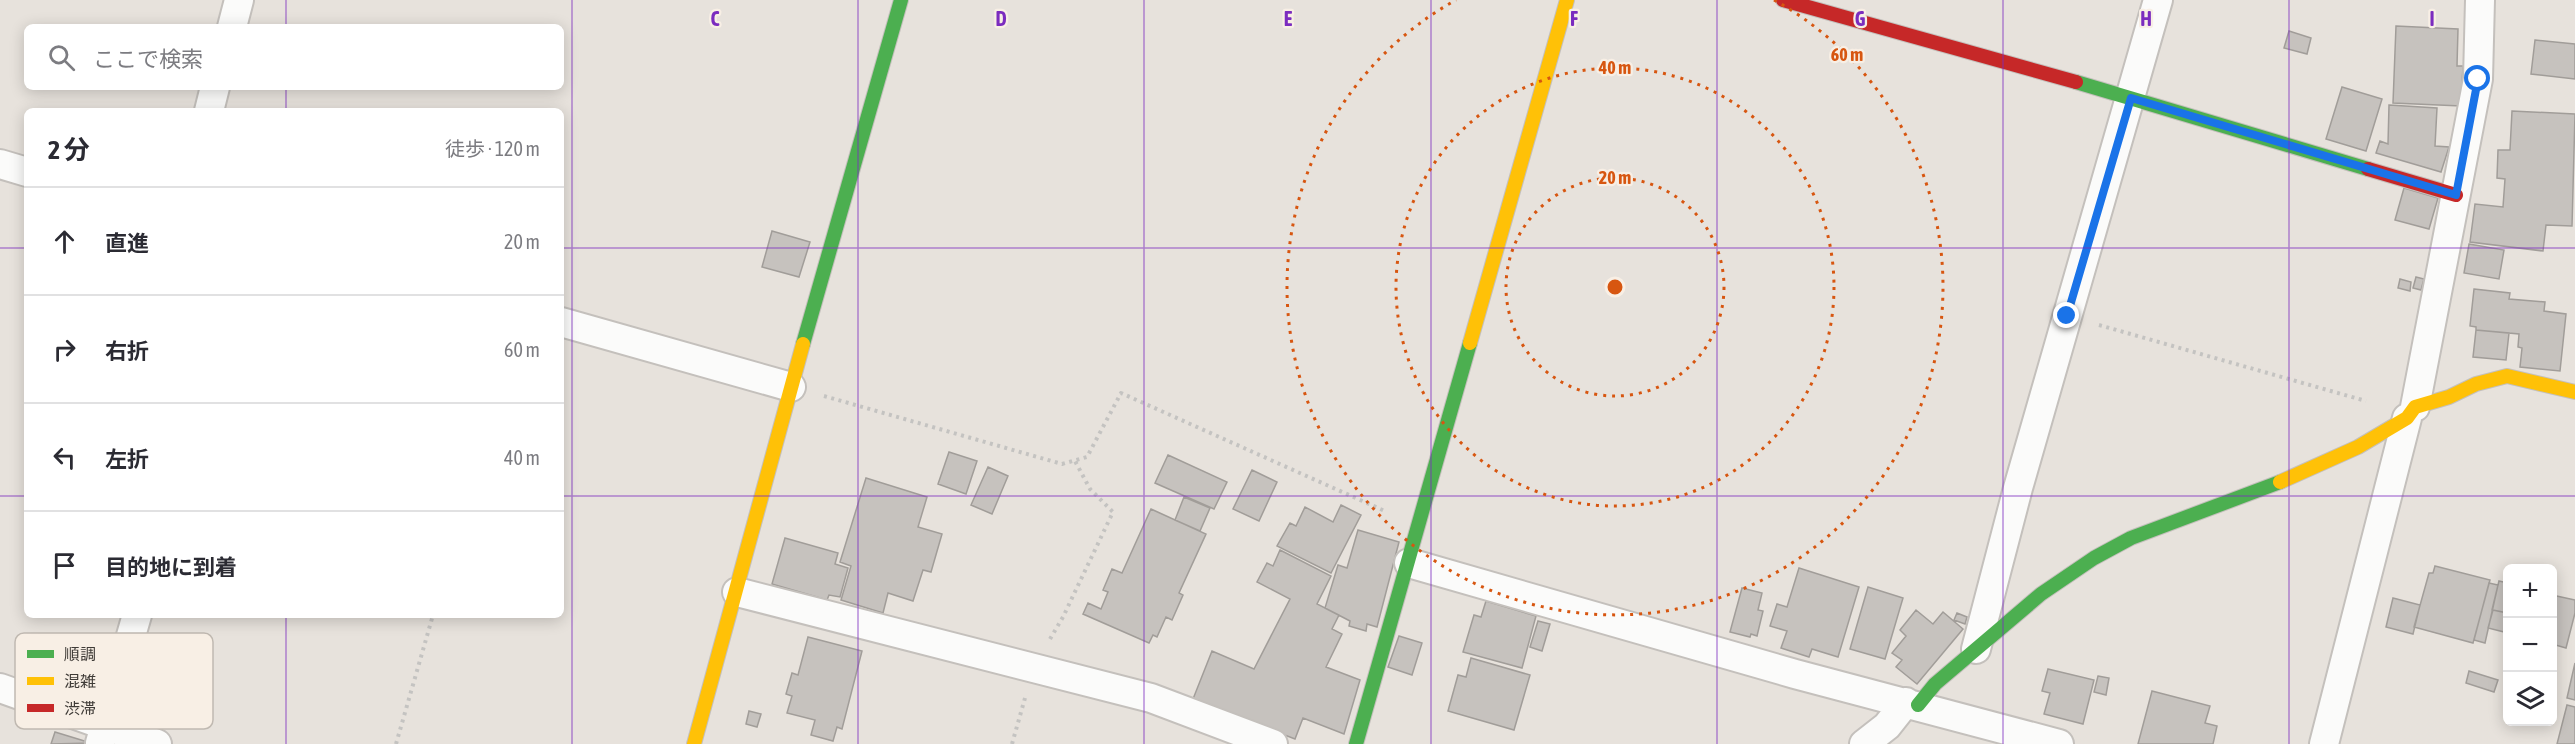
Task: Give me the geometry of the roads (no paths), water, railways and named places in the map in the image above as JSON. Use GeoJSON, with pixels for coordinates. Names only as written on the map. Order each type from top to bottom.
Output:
{"type":"FeatureCollection","features":[{"type":"Feature","properties":{"kind":"street"},"geometry":{"type":"LineString","coordinates":[[233,24],[240,0]]}},
{"type":"Feature","properties":{"kind":"street"},"geometry":{"type":"LineString","coordinates":[[694,744],[791,387],[901,0]]}},
{"type":"Feature","properties":{"kind":"street"},"geometry":{"type":"LineString","coordinates":[[1356,744],[1567,0]]}},
{"type":"Feature","properties":{"kind":"street"},"geometry":{"type":"LineString","coordinates":[[1783,0],[2131,98],[2456,195]]}},
{"type":"Feature","properties":{"kind":"street"},"geometry":{"type":"LineString","coordinates":[[1976,649],[2018,488],[2158,0]]}},
{"type":"Feature","properties":{"kind":"street"},"geometry":{"type":"LineString","coordinates":[[2324,744],[2411,413],[2478,79],[2480,0]]}},
{"type":"Feature","properties":{"kind":"street"},"geometry":{"type":"LineString","coordinates":[[209,108],[214,90]]}},
{"type":"Feature","properties":{"kind":"street"},"geometry":{"type":"LineString","coordinates":[[0,164],[24,171]]}},
{"type":"Feature","properties":{"kind":"street"},"geometry":{"type":"LineString","coordinates":[[564,323],[791,387]]}},
{"type":"Feature","properties":{"kind":"street"},"geometry":{"type":"LineString","coordinates":[[1864,744],[2041,594],[2094,558],[2131,538],[2261,490],[2358,447],[2411,413],[2476,384],[2507,376],[2575,392]]}},
{"type":"Feature","properties":{"kind":"street"},"geometry":{"type":"LineString","coordinates":[[1409,563],[1795,674],[2059,744]]}},
{"type":"Feature","properties":{"kind":"street"},"geometry":{"type":"LineString","coordinates":[[736,592],[1150,698],[1273,744]]}},
{"type":"Feature","properties":{"kind":"street"},"geometry":{"type":"LineString","coordinates":[[132,633],[136,618]]}},
{"type":"Feature","properties":{"kind":"street"},"geometry":{"type":"LineString","coordinates":[[0,688],[15,695]]}},
{"type":"Feature","properties":{"kind":"street"},"geometry":{"type":"LineString","coordinates":[[103,735],[157,744]]}}]}
